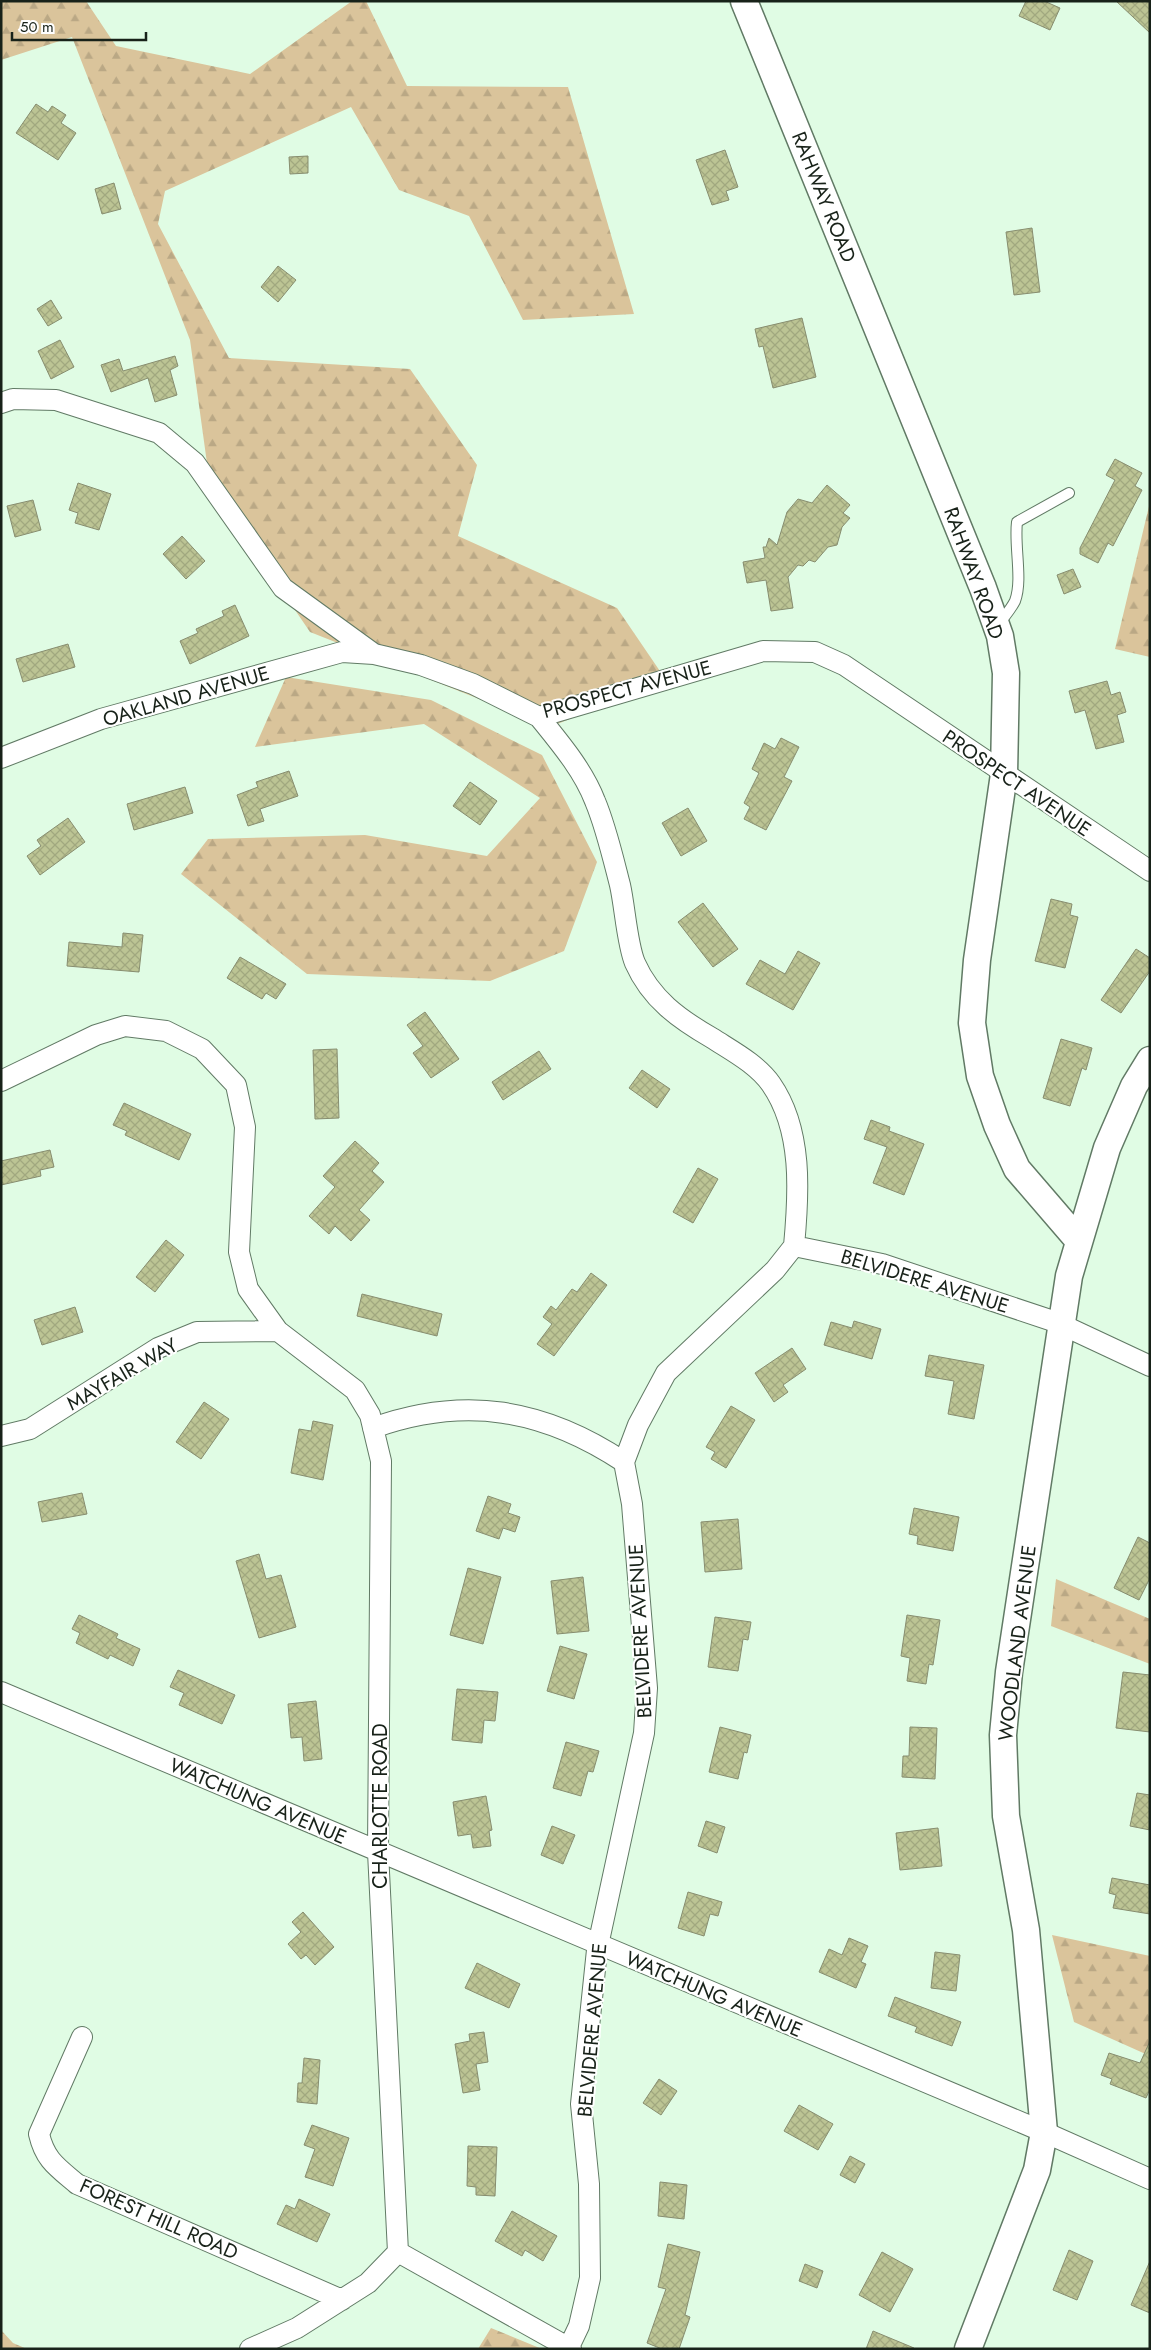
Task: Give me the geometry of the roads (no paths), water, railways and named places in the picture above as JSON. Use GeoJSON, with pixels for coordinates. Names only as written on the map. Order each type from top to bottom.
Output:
{"type":"FeatureCollection","features":[{"type":"Feature","properties":{"kind":"street","name":"RAHWAY ROAD"},"geometry":{"type":"LineString","coordinates":[[744,1],[983,588],[997,627],[1006,673],[1004,774],[977,960],[972,1024],[980,1076],[997,1125],[1017,1169],[1079,1240]]}},
{"type":"Feature","properties":{"kind":"street","name":"PROSPECT AVENUE"},"geometry":{"type":"LineString","coordinates":[[1,403],[13,399],[56,400],[159,433],[195,463],[284,588],[374,654],[421,666],[473,684],[539,716],[763,651],[815,652],[844,665],[1150,871]]}},
{"type":"Feature","properties":{"kind":"street","name":"OAKLAND AVENUE"},"geometry":{"type":"LineString","coordinates":[[1,758],[110,716],[342,652],[374,654]]}},
{"type":"Feature","properties":{"kind":"street"},"geometry":{"type":"LineString","coordinates":[[373,1428],[419,1414],[446,1410],[499,1411],[526,1416],[560,1426],[600,1446],[624,1462],[638,1425],[666,1373],[775,1270],[794,1246],[799,1195],[793,1142],[785,1107],[770,1083],[741,1056],[677,1017],[654,993],[635,962],[620,885],[595,801],[573,760],[539,716]]}},
{"type":"Feature","properties":{"kind":"street","name":"CHARLOTTE ROAD"},"geometry":{"type":"LineString","coordinates":[[1,1081],[96,1035],[125,1026],[166,1031],[202,1049],[236,1085],[244,1127],[239,1252],[248,1289],[278,1331],[355,1390],[370,1415],[380,1461],[378,1852],[398,2252]]}},
{"type":"Feature","properties":{"kind":"street","name":"WOODLAND AVENUE"},"geometry":{"type":"LineString","coordinates":[[968,2349],[1037,2170],[1044,2132],[1026,1930],[1006,1816],[1003,1735],[1009,1672],[1069,1276],[1107,1148],[1134,1086],[1150,1060]]}},
{"type":"Feature","properties":{"kind":"street","name":"BELVIDERE AVENUE"},"geometry":{"type":"LineString","coordinates":[[794,1246],[882,1264],[1061,1325],[1150,1366]]}},
{"type":"Feature","properties":{"kind":"street","name":"MAYFAIR WAY"},"geometry":{"type":"LineString","coordinates":[[1,1436],[30,1429],[158,1348],[197,1332],[278,1331]]}},
{"type":"Feature","properties":{"kind":"street","name":"BELVIDERE AVENUE"},"geometry":{"type":"LineString","coordinates":[[569,2348],[580,2326],[590,2278],[589,2184],[581,2104],[598,1945],[644,1733],[647,1688],[632,1504],[624,1462]]}},
{"type":"Feature","properties":{"kind":"street","name":"WATCHUNG AVENUE"},"geometry":{"type":"LineString","coordinates":[[1,1692],[1044,2132],[1150,2179]]}},
{"type":"Feature","properties":{"kind":"street","name":"FOREST HILL ROAD"},"geometry":{"type":"LineString","coordinates":[[82,2037],[38,2134],[42,2149],[49,2161],[77,2184],[342,2300]]}},
{"type":"Feature","properties":{"kind":"street"},"geometry":{"type":"LineString","coordinates":[[250,2349],[297,2328],[368,2283],[398,2252],[569,2348]]}},
{"type":"Feature","properties":{"kind":"lane"},"geometry":{"type":"LineString","coordinates":[[997,627],[1015,600],[1018,568],[1015,538],[1017,522],[1069,493]]}}]}
